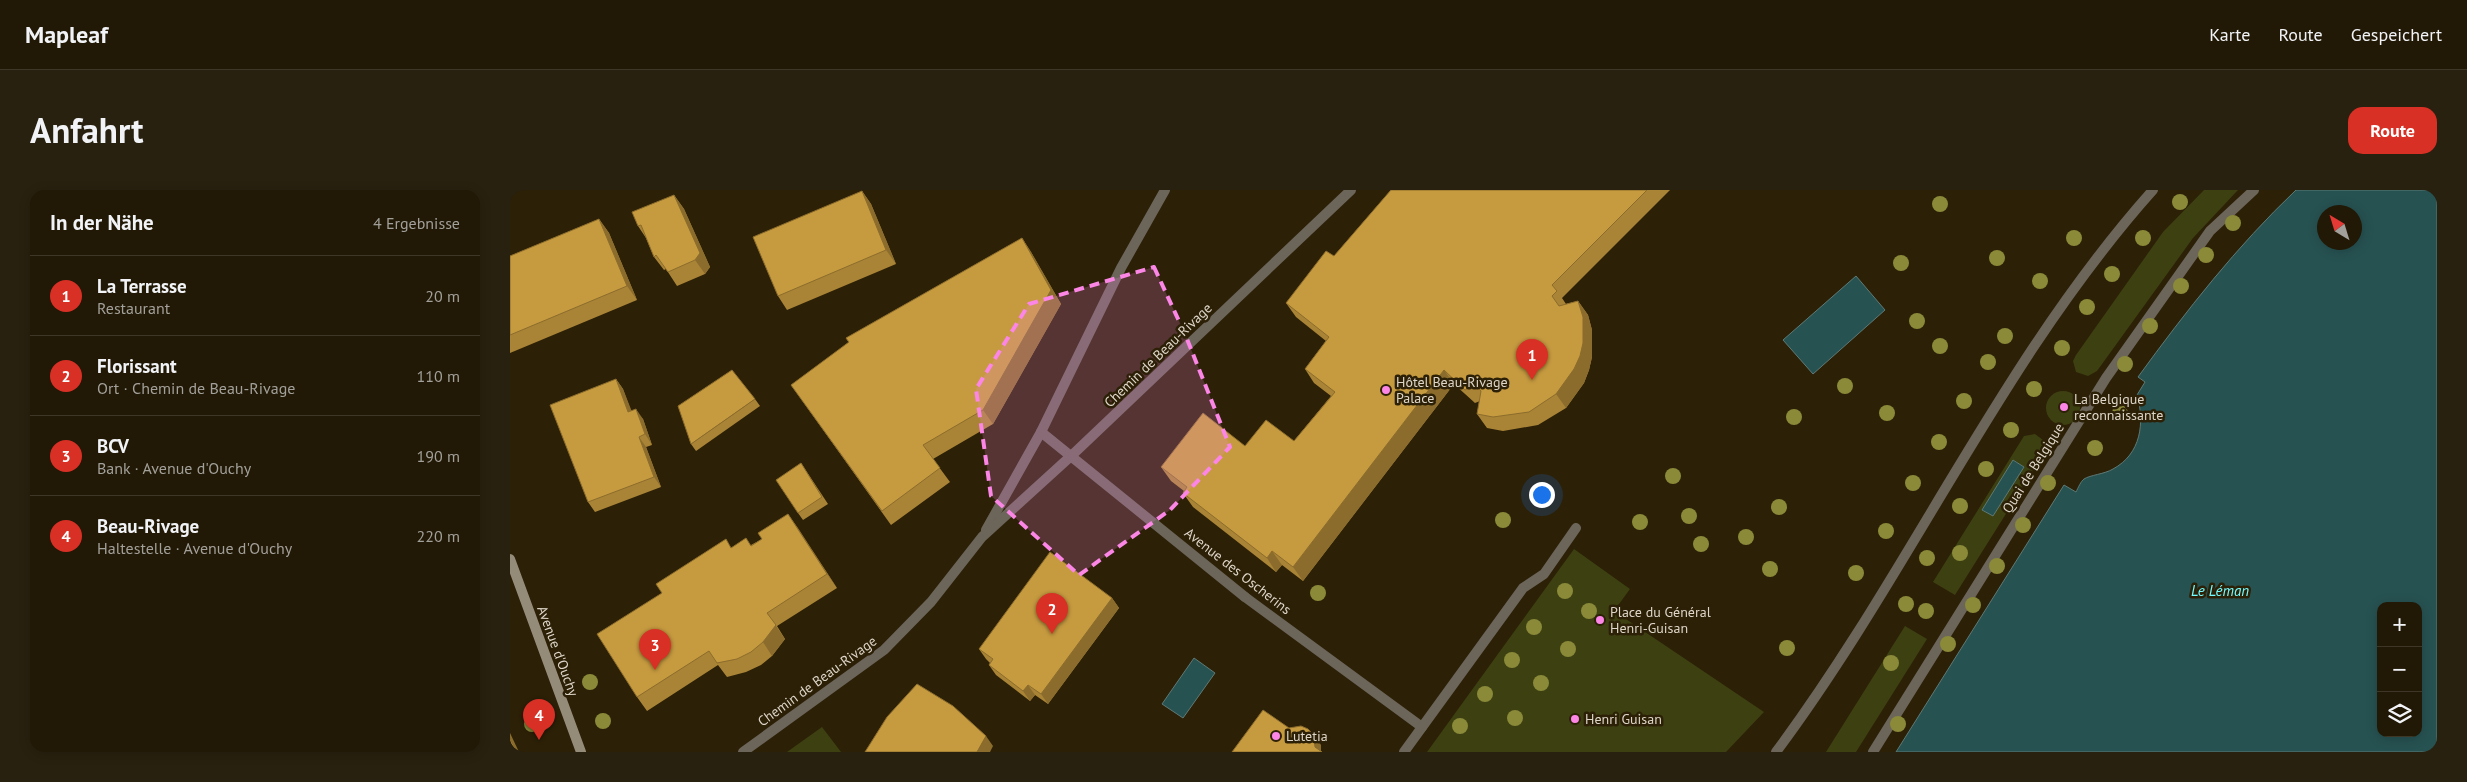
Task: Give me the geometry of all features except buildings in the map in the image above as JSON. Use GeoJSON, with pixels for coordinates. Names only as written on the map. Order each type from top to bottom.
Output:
{"type":"FeatureCollection","features":[{"type":"Feature","properties":{"kind":"main road","name":"Avenue d'Ouchy"},"geometry":{"type":"LineString","coordinates":[[510,559],[581,752]]}},
{"type":"Feature","properties":{"kind":"street","name":"Chemin de Beau-Rivage"},"geometry":{"type":"LineString","coordinates":[[743,752],[884,650],[931,602],[982,537],[1041,432],[1121,268],[1165,190]]}},
{"type":"Feature","properties":{"kind":"street","name":"Chemin de Beau-Rivage"},"geometry":{"type":"LineString","coordinates":[[982,537],[1071,456],[1351,190]]}},
{"type":"Feature","properties":{"kind":"street"},"geometry":{"type":"LineString","coordinates":[[1776,752],[1818,696],[2016,375],[2073,288],[2154,190]]}},
{"type":"Feature","properties":{"kind":"street","name":"Quai de Belgique"},"geometry":{"type":"LineString","coordinates":[[1873,752],[2106,378],[2210,231],[2254,190]]}},
{"type":"Feature","properties":{"kind":"street","name":"Avenue des Oscherins"},"geometry":{"type":"LineString","coordinates":[[1041,432],[1245,597],[1422,726]]}},
{"type":"Feature","properties":{"kind":"street"},"geometry":{"type":"LineString","coordinates":[[1404,752],[1523,588],[1544,574],[1576,528]]}},
{"type":"Feature","properties":{"kind":"highlighted area"},"geometry":{"type":"Polygon","coordinates":[[[1154,267],[1185,334],[1230,447],[1170,510],[1079,575],[991,496],[976,389],[1029,304],[1154,267]]]}},
{"type":"Feature","properties":{"kind":"green space"},"geometry":{"type":"Polygon","coordinates":[[[2204,190],[2238,190],[2193,238],[2097,371],[2088,376],[2076,372],[2073,361],[2076,355],[2163,232],[2204,190]]]}},
{"type":"Feature","properties":{"kind":"green space"},"geometry":{"type":"Polygon","coordinates":[[[2063,391],[2075,396],[2080,408],[2075,420],[2063,425],[2051,420],[2046,408],[2051,396],[2063,391]]]}},
{"type":"Feature","properties":{"kind":"green space"},"geometry":{"type":"Polygon","coordinates":[[[2035,434],[2043,440],[2046,450],[1955,595],[1933,582],[2024,436],[2035,434]],[[2014,460],[1982,510],[1993,516],[2024,467],[2014,460]]]}},
{"type":"Feature","properties":{"kind":"green space","name":"Place du Général Henri-Guisan"},"geometry":{"type":"Polygon","coordinates":[[[1574,549],[1630,589],[1614,611],[1764,712],[1726,752],[1427,752],[1574,549]]]}},
{"type":"Feature","properties":{"kind":"green space"},"geometry":{"type":"Polygon","coordinates":[[[1905,626],[1927,639],[1856,752],[1826,752],[1905,626]]]}},
{"type":"Feature","properties":{"kind":"green space"},"geometry":{"type":"Polygon","coordinates":[[[822,727],[841,752],[787,752],[822,727]]]}},
{"type":"Feature","properties":{"kind":"water","name":"Le Léman"},"geometry":{"type":"Polygon","coordinates":[[[2296,190],[2437,190],[2437,752],[1896,752],[2064,485],[2076,492],[2084,479],[2113,469],[2130,455],[2135,446],[2140,427],[2141,416],[2137,395],[2145,382],[2138,377],[2213,280],[2253,234],[2296,190]]]}},
{"type":"Feature","properties":{"kind":"water"},"geometry":{"type":"Polygon","coordinates":[[[1856,276],[1885,310],[1813,374],[1783,340],[1856,276]]]}},
{"type":"Feature","properties":{"kind":"water"},"geometry":{"type":"Polygon","coordinates":[[[2013,460],[2024,467],[1993,516],[1982,510],[2013,460]]]}},
{"type":"Feature","properties":{"kind":"water"},"geometry":{"type":"Polygon","coordinates":[[[1194,658],[1215,673],[1183,718],[1162,704],[1194,658]]]}},
{"type":"Feature","properties":{"kind":"place","name":"La Terrasse"},"geometry":{"type":"Point","coordinates":[1532,380]}},
{"type":"Feature","properties":{"kind":"place","name":"Hôtel Beau-Rivage Palace"},"geometry":{"type":"Point","coordinates":[1386,390]}},
{"type":"Feature","properties":{"kind":"place","name":"La Belgique reconnaissante"},"geometry":{"type":"Point","coordinates":[2064,407]}},
{"type":"Feature","properties":{"kind":"place","name":"Place du Général Henri-Guisan"},"geometry":{"type":"Point","coordinates":[1600,620]}},
{"type":"Feature","properties":{"kind":"place","name":"Florissant"},"geometry":{"type":"Point","coordinates":[1052,634]}},
{"type":"Feature","properties":{"kind":"place","name":"BCV"},"geometry":{"type":"Point","coordinates":[655,670]}},
{"type":"Feature","properties":{"kind":"place","name":"Henri Guisan"},"geometry":{"type":"Point","coordinates":[1575,719]}},
{"type":"Feature","properties":{"kind":"place","name":"Lutetia"},"geometry":{"type":"Point","coordinates":[1276,736]}},
{"type":"Feature","properties":{"kind":"place","name":"Beau-Rivage"},"geometry":{"type":"Point","coordinates":[539,740]}}]}
